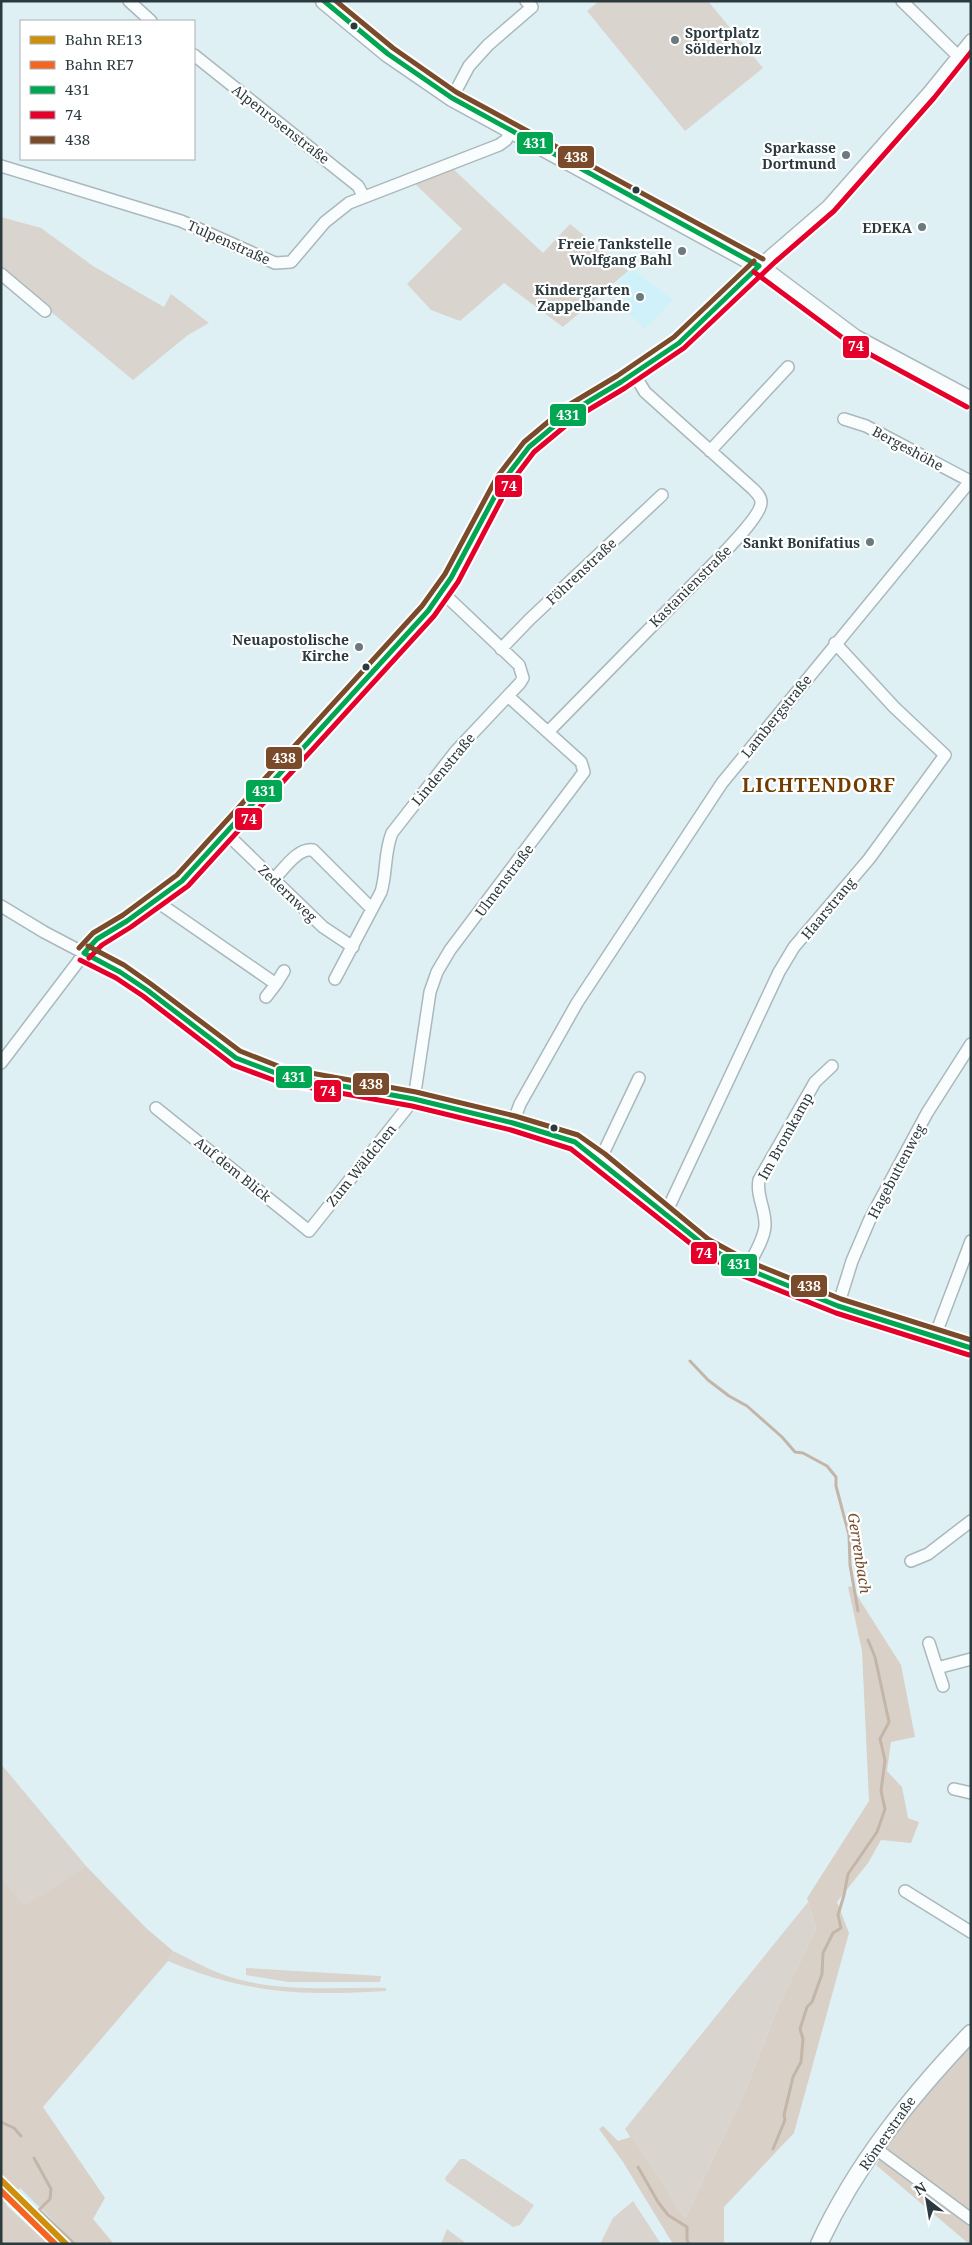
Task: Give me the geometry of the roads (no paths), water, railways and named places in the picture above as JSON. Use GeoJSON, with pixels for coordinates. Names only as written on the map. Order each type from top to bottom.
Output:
{"type":"FeatureCollection","features":[{"type":"Feature","properties":{"kind":"main road"},"geometry":{"type":"LineString","coordinates":[[334,5],[409,70],[452,98],[759,266],[855,338],[971,400]]}},
{"type":"Feature","properties":{"kind":"main road","name":"Römerstraße"},"geometry":{"type":"LineString","coordinates":[[819,2244],[840,2203],[875,2148],[927,2079],[971,2032]]}},
{"type":"Feature","properties":{"kind":"street"},"geometry":{"type":"LineString","coordinates":[[129,1],[146,20]]}},
{"type":"Feature","properties":{"kind":"street"},"geometry":{"type":"LineString","coordinates":[[452,98],[469,66],[488,45],[532,7],[526,1]]}},
{"type":"Feature","properties":{"kind":"street"},"geometry":{"type":"LineString","coordinates":[[902,1],[964,54]]}},
{"type":"Feature","properties":{"kind":"street"},"geometry":{"type":"LineString","coordinates":[[1,1063],[84,953],[97,939],[156,901],[182,881],[227,834],[428,611],[442,592],[503,481],[529,447],[571,412],[634,374],[679,343],[759,266],[828,206],[964,54],[971,40]]}},
{"type":"Feature","properties":{"kind":"street","name":"Alpenrosenstraße"},"geometry":{"type":"LineString","coordinates":[[195,56],[358,186],[364,197]]}},
{"type":"Feature","properties":{"kind":"street","name":"Tulpenstraße"},"geometry":{"type":"LineString","coordinates":[[1,166],[181,220],[276,263],[291,262],[332,216],[350,203],[499,145],[506,140],[511,130]]}},
{"type":"Feature","properties":{"kind":"street"},"geometry":{"type":"LineString","coordinates":[[1,274],[45,311]]}},
{"type":"Feature","properties":{"kind":"street"},"geometry":{"type":"LineString","coordinates":[[710,451],[788,367]]}},
{"type":"Feature","properties":{"kind":"street","name":"Kastanienstraße"},"geometry":{"type":"LineString","coordinates":[[548,732],[716,561],[759,510],[762,503],[759,496],[645,392],[634,374]]}},
{"type":"Feature","properties":{"kind":"street","name":"Bergeshöhe"},"geometry":{"type":"LineString","coordinates":[[844,419],[866,426],[970,480]]}},
{"type":"Feature","properties":{"kind":"street","name":"Lambergstraße"},"geometry":{"type":"LineString","coordinates":[[513,1123],[520,1104],[577,1003],[722,783],[970,480]]}},
{"type":"Feature","properties":{"kind":"street","name":"Föhrenstraße"},"geometry":{"type":"LineString","coordinates":[[501,649],[530,619],[662,495]]}},
{"type":"Feature","properties":{"kind":"street","name":"Lindenstraße"},"geometry":{"type":"LineString","coordinates":[[335,980],[372,909],[385,879],[388,843],[392,833],[456,751],[520,684],[523,678],[519,665],[442,592]]}},
{"type":"Feature","properties":{"kind":"street","name":"Haarstrang"},"geometry":{"type":"LineString","coordinates":[[665,1215],[779,972],[794,947],[869,859],[945,755],[894,706],[835,643]]}},
{"type":"Feature","properties":{"kind":"street","name":"Ulmenstraße"},"geometry":{"type":"LineString","coordinates":[[414,1100],[430,992],[437,972],[450,950],[584,772],[580,762],[508,696]]}},
{"type":"Feature","properties":{"kind":"street","name":"Zedernweg"},"geometry":{"type":"LineString","coordinates":[[227,834],[323,927],[353,947]]}},
{"type":"Feature","properties":{"kind":"street"},"geometry":{"type":"LineString","coordinates":[[274,879],[300,852],[306,849],[313,850],[372,909]]}},
{"type":"Feature","properties":{"kind":"street"},"geometry":{"type":"LineString","coordinates":[[156,901],[276,984]]}},
{"type":"Feature","properties":{"kind":"street"},"geometry":{"type":"LineString","coordinates":[[1,906],[44,932],[120,972],[147,990],[236,1058],[281,1075],[414,1100],[513,1123],[575,1142],[600,1160],[704,1245],[747,1269],[838,1306],[971,1348]]}},
{"type":"Feature","properties":{"kind":"street"},"geometry":{"type":"LineString","coordinates":[[266,997],[284,971]]}},
{"type":"Feature","properties":{"kind":"street","name":"Hagebuttenweg"},"geometry":{"type":"LineString","coordinates":[[838,1306],[852,1261],[870,1219],[927,1113],[971,1044]]}},
{"type":"Feature","properties":{"kind":"street","name":"Im Bromkamp"},"geometry":{"type":"LineString","coordinates":[[747,1269],[766,1225],[758,1187],[759,1180],[815,1082],[832,1066]]}},
{"type":"Feature","properties":{"kind":"street"},"geometry":{"type":"LineString","coordinates":[[600,1160],[639,1078]]}},
{"type":"Feature","properties":{"kind":"street","name":"Zum Wäldchen"},"geometry":{"type":"LineString","coordinates":[[309,1230],[414,1100]]}},
{"type":"Feature","properties":{"kind":"street","name":"Auf dem Blick"},"geometry":{"type":"LineString","coordinates":[[156,1108],[309,1230]]}},
{"type":"Feature","properties":{"kind":"street"},"geometry":{"type":"LineString","coordinates":[[935,1336],[971,1241]]}},
{"type":"Feature","properties":{"kind":"street"},"geometry":{"type":"LineString","coordinates":[[911,1561],[928,1554],[971,1521]]}},
{"type":"Feature","properties":{"kind":"street"},"geometry":{"type":"LineString","coordinates":[[929,1643],[943,1686]]}},
{"type":"Feature","properties":{"kind":"street"},"geometry":{"type":"LineString","coordinates":[[937,1668],[971,1658]]}},
{"type":"Feature","properties":{"kind":"street"},"geometry":{"type":"LineString","coordinates":[[954,1789],[971,1792]]}},
{"type":"Feature","properties":{"kind":"street"},"geometry":{"type":"LineString","coordinates":[[906,1891],[971,1932]]}},
{"type":"Feature","properties":{"kind":"street"},"geometry":{"type":"LineString","coordinates":[[875,2148],[971,2219]]}},
{"type":"Feature","properties":{"kind":"waterway","name":"Gerrenbach"},"geometry":{"type":"LineString","coordinates":[[690,1361],[708,1380],[729,1396],[747,1406],[782,1437],[795,1452],[803,1453],[827,1466],[836,1477],[836,1486],[849,1535],[850,1565],[858,1611]]}},
{"type":"Feature","properties":{"kind":"waterway","name":"Gerrenbach"},"geometry":{"type":"LineString","coordinates":[[773,2149],[785,2120],[784,2115],[793,2077],[801,2062],[803,2039],[800,2029],[807,2007],[812,2002],[822,1974],[823,1953],[833,1933],[841,1928],[838,1915],[848,1874],[877,1832],[885,1809],[881,1791],[885,1760],[880,1739],[889,1722],[875,1657],[868,1640]]}},
{"type":"Feature","properties":{"kind":"waterway"},"geometry":{"type":"LineString","coordinates":[[1,2122],[14,2128],[21,2136]]}},
{"type":"Feature","properties":{"kind":"waterway"},"geometry":{"type":"LineString","coordinates":[[34,2158],[51,2189],[50,2199],[39,2210],[75,2244]]}},
{"type":"Feature","properties":{"kind":"waterway"},"geometry":{"type":"LineString","coordinates":[[638,2167],[658,2202],[668,2215],[687,2227],[687,2240],[689,2244]]}},
{"type":"Feature","properties":{"kind":"rail line","name":"RE13"},"geometry":{"type":"LineString","coordinates":[[1,2180],[66,2244]]}},
{"type":"Feature","properties":{"kind":"rail line","name":"RE7"},"geometry":{"type":"LineString","coordinates":[[1,2191],[55,2244]]}},
{"type":"Feature","properties":{"kind":"place","name":"Sportplatz Sölderholz"},"geometry":{"type":"Point","coordinates":[675,40]}},
{"type":"Feature","properties":{"kind":"place","name":"Sparkasse Dortmund"},"geometry":{"type":"Point","coordinates":[846,155]}},
{"type":"Feature","properties":{"kind":"place","name":"EDEKA"},"geometry":{"type":"Point","coordinates":[922,227]}},
{"type":"Feature","properties":{"kind":"place","name":"Freie Tankstelle Wolfgang Bahl"},"geometry":{"type":"Point","coordinates":[682,251]}},
{"type":"Feature","properties":{"kind":"place","name":"Kindergarten Zappelbande"},"geometry":{"type":"Point","coordinates":[640,297]}},
{"type":"Feature","properties":{"kind":"place","name":"Sankt Bonifatius"},"geometry":{"type":"Point","coordinates":[870,542]}},
{"type":"Feature","properties":{"kind":"place","name":"Neuapostolische Kirche"},"geometry":{"type":"Point","coordinates":[359,647]}},
{"type":"Feature","properties":{"kind":"district","name":"LICHTENDORF"},"geometry":{"type":"Point","coordinates":[819,785]}}]}
